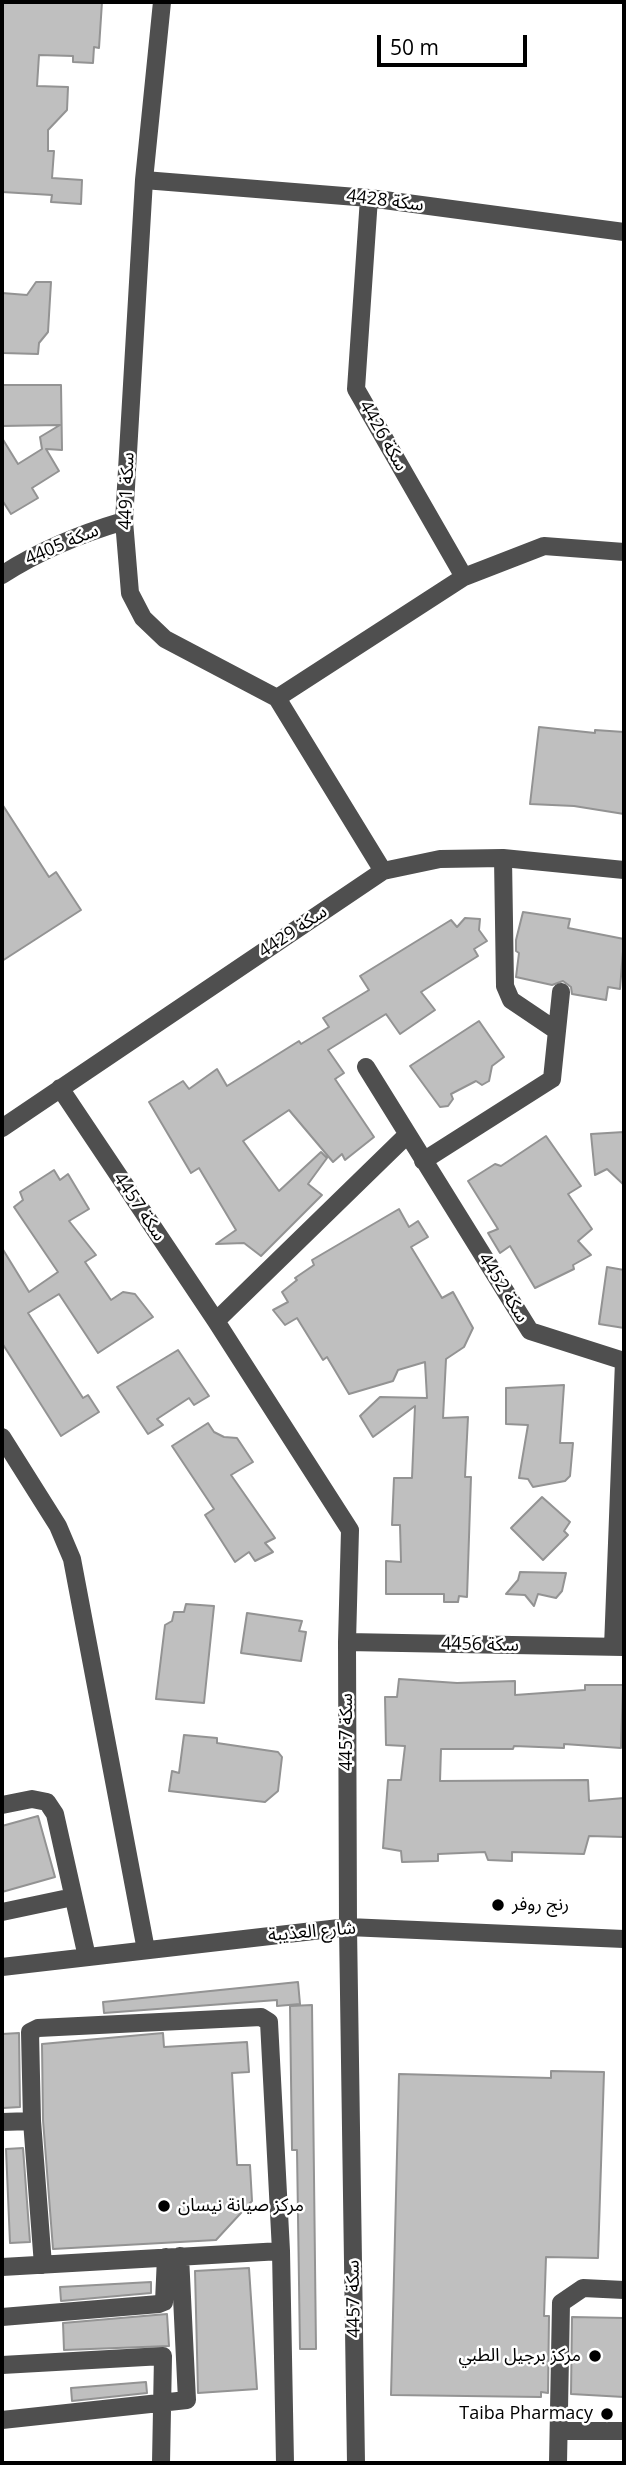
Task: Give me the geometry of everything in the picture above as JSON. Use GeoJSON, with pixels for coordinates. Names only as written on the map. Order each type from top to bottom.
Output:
{"type":"FeatureCollection","features":[{"type":"Feature","properties":{"kind":"street","name":"سكة 4491"},"geometry":{"type":"LineString","coordinates":[[162,2],[144,180],[124,522],[131,593],[143,618],[165,639],[277,698]]}},
{"type":"Feature","properties":{"kind":"street","name":"سكة 4428"},"geometry":{"type":"LineString","coordinates":[[144,180],[369,198],[624,232]]}},
{"type":"Feature","properties":{"kind":"street","name":"سكة 4426"},"geometry":{"type":"LineString","coordinates":[[369,198],[356,389],[464,577]]}},
{"type":"Feature","properties":{"kind":"street","name":"سكة 4405"},"geometry":{"type":"LineString","coordinates":[[2,575],[33,555],[83,534],[124,522]]}},
{"type":"Feature","properties":{"kind":"street"},"geometry":{"type":"LineString","coordinates":[[383,871],[277,698],[464,577],[544,546],[624,552]]}},
{"type":"Feature","properties":{"kind":"street"},"geometry":{"type":"LineString","coordinates":[[503,858],[505,986],[510,1000],[557,1031]]}},
{"type":"Feature","properties":{"kind":"street","name":"سكة 4429"},"geometry":{"type":"LineString","coordinates":[[2,1128],[383,871],[440,859],[503,858],[624,870]]}},
{"type":"Feature","properties":{"kind":"street"},"geometry":{"type":"LineString","coordinates":[[423,1161],[552,1079],[561,992]]}},
{"type":"Feature","properties":{"kind":"street","name":"سكة 4452"},"geometry":{"type":"LineString","coordinates":[[366,1067],[530,1331],[624,1361]]}},
{"type":"Feature","properties":{"kind":"street","name":"سكة 4457"},"geometry":{"type":"LineString","coordinates":[[60,1088],[216,1321],[350,1530],[347,1642],[348,1927],[356,2463]]}},
{"type":"Feature","properties":{"kind":"street"},"geometry":{"type":"LineString","coordinates":[[216,1321],[407,1135]]}},
{"type":"Feature","properties":{"kind":"street","name":"سكة 4456"},"geometry":{"type":"LineString","coordinates":[[347,1642],[619,1647],[624,1361]]}},
{"type":"Feature","properties":{"kind":"street"},"geometry":{"type":"LineString","coordinates":[[2,1437],[58,1526],[72,1559],[146,1950]]}},
{"type":"Feature","properties":{"kind":"street"},"geometry":{"type":"LineString","coordinates":[[2,1805],[32,1799],[47,1802],[55,1814],[87,1957]]}},
{"type":"Feature","properties":{"kind":"street"},"geometry":{"type":"LineString","coordinates":[[2,1912],[73,1897]]}},
{"type":"Feature","properties":{"kind":"street","name":"شارع العذيبة"},"geometry":{"type":"LineString","coordinates":[[2,1967],[348,1927],[624,1939]]}},
{"type":"Feature","properties":{"kind":"street"},"geometry":{"type":"LineString","coordinates":[[43,2265],[32,2121],[30,2032],[38,2028],[261,2017],[269,2022],[281,2251],[285,2463]]}},
{"type":"Feature","properties":{"kind":"street"},"geometry":{"type":"LineString","coordinates":[[2,2122],[32,2121]]}},
{"type":"Feature","properties":{"kind":"street"},"geometry":{"type":"LineString","coordinates":[[2,2267],[281,2251]]}},
{"type":"Feature","properties":{"kind":"street"},"geometry":{"type":"LineString","coordinates":[[2,2316],[159,2304],[164,2302],[173,2256]]}},
{"type":"Feature","properties":{"kind":"street"},"geometry":{"type":"LineString","coordinates":[[2,2420],[187,2400],[173,2256]]}},
{"type":"Feature","properties":{"kind":"street"},"geometry":{"type":"LineString","coordinates":[[558,2463],[561,2303],[583,2288],[624,2290]]}},
{"type":"Feature","properties":{"kind":"street"},"geometry":{"type":"LineString","coordinates":[[2,2365],[163,2356],[160,2402],[161,2463]]}},
{"type":"Feature","properties":{"kind":"street"},"geometry":{"type":"LineString","coordinates":[[559,2431],[624,2431]]}},
{"type":"Feature","properties":{"kind":"building"},"geometry":{"type":"Polygon","coordinates":[[[2,2],[102,2],[99,48],[94,47],[93,63],[73,62],[73,56],[39,55],[37,86],[68,87],[67,110],[48,130],[48,151],[54,151],[52,178],[82,180],[81,204],[51,202],[52,195],[2,192],[2,2]]]}},
{"type":"Feature","properties":{"kind":"building"},"geometry":{"type":"Polygon","coordinates":[[[36,282],[51,282],[48,332],[39,343],[38,354],[3,353],[2,293],[27,295],[36,282]]]}},
{"type":"Feature","properties":{"kind":"building"},"geometry":{"type":"Polygon","coordinates":[[[2,385],[61,385],[62,450],[46,449],[59,471],[32,488],[38,498],[11,514],[2,500],[2,438],[18,464],[42,449],[40,437],[60,425],[2,426],[2,385]]]}},
{"type":"Feature","properties":{"kind":"building"},"geometry":{"type":"Polygon","coordinates":[[[539,727],[595,733],[595,730],[624,732],[624,814],[574,806],[530,804],[539,727]]]}},
{"type":"Feature","properties":{"kind":"building"},"geometry":{"type":"Polygon","coordinates":[[[2,804],[49,877],[56,872],[81,910],[2,961],[2,804]]]}},
{"type":"Feature","properties":{"kind":"building"},"geometry":{"type":"Polygon","coordinates":[[[523,912],[570,919],[568,928],[624,939],[620,989],[608,987],[606,1000],[572,994],[571,987],[563,981],[552,985],[516,977],[519,953],[516,951],[516,940],[523,912]]]}},
{"type":"Feature","properties":{"kind":"building"},"geometry":{"type":"Polygon","coordinates":[[[465,918],[480,919],[479,930],[487,941],[474,949],[478,956],[421,992],[435,1010],[400,1034],[386,1014],[328,1050],[344,1073],[335,1079],[374,1137],[345,1160],[342,1154],[333,1162],[289,1110],[243,1141],[279,1191],[321,1152],[327,1158],[308,1184],[322,1195],[261,1256],[244,1243],[216,1244],[236,1230],[199,1168],[191,1173],[149,1102],[183,1081],[189,1089],[217,1069],[227,1086],[299,1041],[301,1044],[329,1027],[323,1018],[369,990],[360,976],[451,920],[457,927],[465,918]]]}},
{"type":"Feature","properties":{"kind":"building"},"geometry":{"type":"Polygon","coordinates":[[[479,1021],[504,1057],[492,1066],[489,1081],[482,1085],[476,1081],[451,1094],[453,1099],[448,1106],[440,1107],[410,1066],[479,1021]]]}},
{"type":"Feature","properties":{"kind":"building"},"geometry":{"type":"Polygon","coordinates":[[[624,1132],[624,1185],[607,1169],[595,1175],[591,1134],[624,1132]]]}},
{"type":"Feature","properties":{"kind":"building"},"geometry":{"type":"Polygon","coordinates":[[[546,1136],[581,1186],[568,1194],[592,1229],[578,1241],[591,1255],[573,1265],[574,1269],[535,1288],[510,1246],[500,1253],[488,1233],[498,1229],[468,1181],[495,1164],[501,1166],[546,1136]]]}},
{"type":"Feature","properties":{"kind":"building"},"geometry":{"type":"Polygon","coordinates":[[[54,1170],[60,1180],[68,1174],[89,1209],[69,1221],[96,1255],[85,1262],[111,1300],[123,1292],[135,1294],[153,1317],[98,1353],[59,1294],[28,1313],[83,1398],[88,1395],[99,1412],[61,1436],[2,1343],[2,1248],[29,1292],[58,1272],[14,1207],[23,1200],[20,1192],[54,1170]]]}},
{"type":"Feature","properties":{"kind":"building"},"geometry":{"type":"Polygon","coordinates":[[[399,1209],[409,1227],[418,1221],[428,1237],[411,1247],[442,1298],[453,1292],[473,1328],[464,1347],[446,1359],[443,1418],[468,1417],[465,1477],[471,1477],[467,1597],[459,1596],[458,1602],[444,1602],[444,1594],[386,1594],[386,1561],[401,1562],[400,1525],[392,1525],[394,1478],[412,1478],[415,1406],[373,1437],[360,1416],[380,1397],[427,1398],[425,1362],[398,1370],[393,1381],[349,1394],[327,1357],[323,1360],[297,1318],[285,1325],[273,1310],[288,1302],[282,1292],[297,1280],[295,1278],[314,1265],[312,1260],[399,1209]]]}},
{"type":"Feature","properties":{"kind":"building"},"geometry":{"type":"Polygon","coordinates":[[[607,1267],[624,1270],[624,1328],[599,1324],[607,1267]]]}},
{"type":"Feature","properties":{"kind":"building"},"geometry":{"type":"Polygon","coordinates":[[[178,1350],[209,1396],[194,1405],[189,1398],[157,1419],[163,1425],[148,1434],[117,1387],[178,1350]]]}},
{"type":"Feature","properties":{"kind":"building"},"geometry":{"type":"Polygon","coordinates":[[[564,1385],[560,1443],[573,1443],[570,1476],[565,1481],[533,1487],[528,1479],[519,1478],[528,1425],[506,1424],[506,1388],[564,1385]]]}},
{"type":"Feature","properties":{"kind":"building"},"geometry":{"type":"Polygon","coordinates":[[[208,1423],[214,1432],[224,1437],[237,1438],[253,1462],[231,1475],[275,1538],[265,1543],[273,1552],[255,1561],[249,1552],[235,1562],[205,1515],[214,1509],[172,1446],[208,1423]]]}},
{"type":"Feature","properties":{"kind":"building"},"geometry":{"type":"Polygon","coordinates":[[[542,1497],[570,1522],[564,1531],[568,1535],[543,1560],[511,1528],[542,1497]]]}},
{"type":"Feature","properties":{"kind":"building"},"geometry":{"type":"Polygon","coordinates":[[[520,1572],[566,1573],[562,1591],[556,1598],[538,1594],[534,1606],[525,1595],[506,1594],[518,1580],[520,1572]]]}},
{"type":"Feature","properties":{"kind":"building"},"geometry":{"type":"Polygon","coordinates":[[[186,1604],[214,1606],[204,1703],[156,1699],[165,1625],[172,1621],[174,1612],[184,1612],[186,1604]]]}},
{"type":"Feature","properties":{"kind":"building"},"geometry":{"type":"Polygon","coordinates":[[[247,1613],[302,1621],[299,1631],[306,1632],[301,1661],[241,1653],[247,1613]]]}},
{"type":"Feature","properties":{"kind":"building"},"geometry":{"type":"Polygon","coordinates":[[[399,1679],[457,1683],[515,1681],[515,1695],[585,1690],[585,1685],[623,1685],[621,1748],[564,1744],[564,1748],[514,1746],[513,1749],[441,1749],[440,1781],[588,1780],[589,1801],[624,1798],[624,1837],[589,1836],[584,1854],[512,1852],[512,1861],[488,1860],[485,1852],[438,1854],[438,1861],[402,1862],[401,1851],[383,1848],[388,1780],[401,1780],[405,1746],[386,1745],[385,1697],[397,1697],[399,1679]]]}},
{"type":"Feature","properties":{"kind":"building"},"geometry":{"type":"Polygon","coordinates":[[[184,1735],[217,1738],[217,1743],[278,1752],[282,1757],[278,1791],[265,1802],[169,1791],[172,1771],[179,1773],[184,1735]]]}},
{"type":"Feature","properties":{"kind":"building"},"geometry":{"type":"Polygon","coordinates":[[[38,1816],[55,1877],[2,1892],[2,1826],[38,1816]]]}},
{"type":"Feature","properties":{"kind":"building"},"geometry":{"type":"Polygon","coordinates":[[[298,1982],[300,2004],[277,2006],[277,2000],[104,2013],[103,2002],[298,1982]]]}},
{"type":"Feature","properties":{"kind":"building"},"geometry":{"type":"Polygon","coordinates":[[[312,2005],[316,2349],[300,2349],[297,2150],[292,2150],[290,2006],[312,2005]]]}},
{"type":"Feature","properties":{"kind":"building"},"geometry":{"type":"Polygon","coordinates":[[[19,2033],[20,2107],[3,2108],[2,2034],[19,2033]]]}},
{"type":"Feature","properties":{"kind":"building"},"geometry":{"type":"Polygon","coordinates":[[[163,2033],[164,2047],[247,2042],[249,2072],[232,2073],[237,2165],[250,2165],[252,2201],[216,2240],[53,2249],[43,2120],[42,2044],[163,2033]]]}},
{"type":"Feature","properties":{"kind":"building"},"geometry":{"type":"Polygon","coordinates":[[[551,2071],[604,2072],[598,2258],[546,2257],[544,2316],[549,2316],[548,2393],[541,2392],[541,2397],[391,2395],[399,2074],[551,2078],[551,2071]]]}},
{"type":"Feature","properties":{"kind":"building"},"geometry":{"type":"Polygon","coordinates":[[[23,2148],[30,2242],[10,2243],[6,2149],[23,2148]]]}},
{"type":"Feature","properties":{"kind":"building"},"geometry":{"type":"Polygon","coordinates":[[[249,2268],[257,2389],[198,2393],[195,2271],[249,2268]]]}},
{"type":"Feature","properties":{"kind":"building"},"geometry":{"type":"Polygon","coordinates":[[[151,2282],[151,2293],[61,2301],[60,2287],[151,2282]]]}},
{"type":"Feature","properties":{"kind":"building"},"geometry":{"type":"Polygon","coordinates":[[[167,2314],[169,2346],[64,2350],[63,2323],[167,2314]]]}},
{"type":"Feature","properties":{"kind":"building","name":"مركز برجيل الطبي"},"geometry":{"type":"Polygon","coordinates":[[[572,2317],[624,2318],[624,2397],[571,2394],[572,2317]]]}},
{"type":"Feature","properties":{"kind":"building"},"geometry":{"type":"Polygon","coordinates":[[[146,2382],[147,2393],[72,2401],[71,2388],[146,2382]]]}},
{"type":"Feature","properties":{"kind":"place","name":"رنج روفر"},"geometry":{"type":"Point","coordinates":[498,1905]}},
{"type":"Feature","properties":{"kind":"place","name":"مركز صيانة نيسان"},"geometry":{"type":"Point","coordinates":[164,2206]}},
{"type":"Feature","properties":{"kind":"place","name":"مركز برجيل الطبي"},"geometry":{"type":"Point","coordinates":[595,2356]}},
{"type":"Feature","properties":{"kind":"place","name":"Taiba Pharmacy"},"geometry":{"type":"Point","coordinates":[607,2414]}}]}
